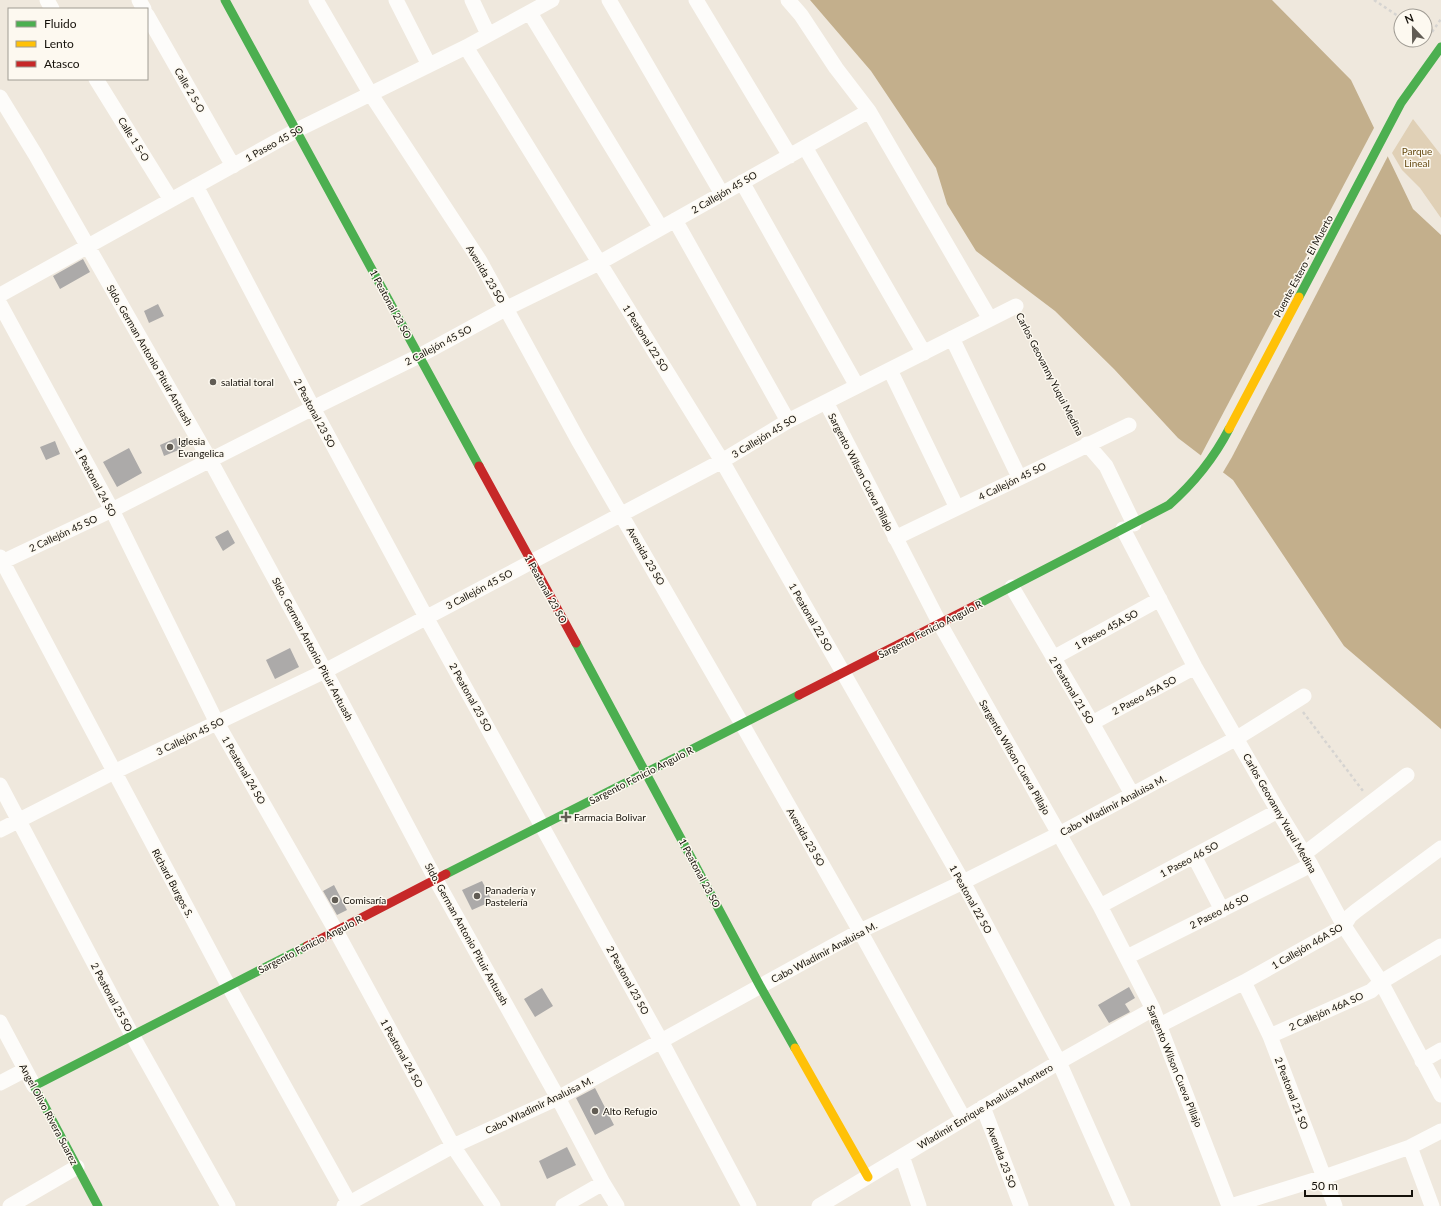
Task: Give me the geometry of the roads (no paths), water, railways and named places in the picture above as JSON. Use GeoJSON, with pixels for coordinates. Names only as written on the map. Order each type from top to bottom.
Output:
{"type":"FeatureCollection","features":[{"type":"Feature","properties":{"kind":"street","name":"1 Peatonal 23 SO"},"geometry":{"type":"LineString","coordinates":[[225,0],[646,772],[760,986],[868,1177]]}},
{"type":"Feature","properties":{"kind":"street","name":"Avenida 23 SO"},"geometry":{"type":"LineString","coordinates":[[316,0],[370,93],[480,261],[578,440],[622,514],[860,931],[964,1118]]}},
{"type":"Feature","properties":{"kind":"street"},"geometry":{"type":"LineString","coordinates":[[396,0],[429,65]]}},
{"type":"Feature","properties":{"kind":"street"},"geometry":{"type":"LineString","coordinates":[[472,0],[488,34]]}},
{"type":"Feature","properties":{"kind":"street"},"geometry":{"type":"LineString","coordinates":[[609,0],[722,194]]}},
{"type":"Feature","properties":{"kind":"street"},"geometry":{"type":"LineString","coordinates":[[696,0],[790,156]]}},
{"type":"Feature","properties":{"kind":"street"},"geometry":{"type":"LineString","coordinates":[[788,0],[836,68],[869,111],[990,319]]}},
{"type":"Feature","properties":{"kind":"street","name":"1 Paseo 45 SO"},"geometry":{"type":"LineString","coordinates":[[0,295],[296,130],[466,47],[550,1]]}},
{"type":"Feature","properties":{"kind":"street"},"geometry":{"type":"LineString","coordinates":[[530,13],[661,228]]}},
{"type":"Feature","properties":{"kind":"street","name":"Calle 2 S-O"},"geometry":{"type":"LineString","coordinates":[[148,17],[233,166]]}},
{"type":"Feature","properties":{"kind":"street","name":"1 Peatonal 22 SO"},"geometry":{"type":"LineString","coordinates":[[466,47],[722,461],[963,882],[1059,1062],[1123,1206]]}},
{"type":"Feature","properties":{"kind":"street","name":"Puente Estero - El Muerto"},"geometry":{"type":"LineString","coordinates":[[1182,494],[1203,472],[1221,445],[1401,103],[1441,47]]}},
{"type":"Feature","properties":{"kind":"street","name":"Calle 1 S-O"},"geometry":{"type":"LineString","coordinates":[[97,80],[171,200]]}},
{"type":"Feature","properties":{"kind":"street","name":"Sldo. German Antonio Pituir Antuash"},"geometry":{"type":"LineString","coordinates":[[0,97],[88,246],[210,460],[325,671],[436,880],[617,1206]]}},
{"type":"Feature","properties":{"kind":"street","name":"2 Callejón 45 SO"},"geometry":{"type":"LineString","coordinates":[[1,561],[112,510],[312,408],[419,356],[506,308],[600,263],[869,111]]}},
{"type":"Feature","properties":{"kind":"street"},"geometry":{"type":"LineString","coordinates":[[805,147],[924,353]]}},
{"type":"Feature","properties":{"kind":"street"},"geometry":{"type":"LineString","coordinates":[[742,182],[857,386]]}},
{"type":"Feature","properties":{"kind":"street","name":"2 Peatonal 23 SO"},"geometry":{"type":"LineString","coordinates":[[196,186],[312,408],[661,1041],[749,1206]]}},
{"type":"Feature","properties":{"kind":"street"},"geometry":{"type":"LineString","coordinates":[[675,220],[788,421]]}},
{"type":"Feature","properties":{"kind":"street","name":"1 Peatonal 24 SO"},"geometry":{"type":"LineString","coordinates":[[0,304],[112,510],[217,722],[336,931],[453,1146],[494,1206]]}},
{"type":"Feature","properties":{"kind":"street","name":"3 Callejón 45 SO"},"geometry":{"type":"LineString","coordinates":[[0,830],[114,772],[325,671],[722,461],[788,421],[1016,306]]}},
{"type":"Feature","properties":{"kind":"street"},"geometry":{"type":"LineString","coordinates":[[952,338],[1019,477]]}},
{"type":"Feature","properties":{"kind":"street"},"geometry":{"type":"LineString","coordinates":[[890,370],[957,508]]}},
{"type":"Feature","properties":{"kind":"street","name":"Sargento Wilson Cueva Pillajo"},"geometry":{"type":"LineString","coordinates":[[826,402],[940,624],[1100,906],[1153,1009],[1230,1206]]}},
{"type":"Feature","properties":{"kind":"street","name":"4 Callejón 45 SO"},"geometry":{"type":"LineString","coordinates":[[895,538],[1129,425]]}},
{"type":"Feature","properties":{"kind":"street","name":"Carlos Geovanny Yuqui Medina"},"geometry":{"type":"LineString","coordinates":[[1087,444],[1106,466],[1129,526],[1160,599],[1195,667],[1278,812],[1308,860],[1344,926],[1381,982],[1441,1095]]}},
{"type":"Feature","properties":{"kind":"street","name":"Sargento Fenicio Angulo R"},"geometry":{"type":"LineString","coordinates":[[34,1086],[228,985],[1012,587],[1169,505],[1182,494]]}},
{"type":"Feature","properties":{"kind":"street","name":"Richard Burgos S."},"geometry":{"type":"LineString","coordinates":[[1,561],[228,985],[348,1205]]}},
{"type":"Feature","properties":{"kind":"street","name":"2 Peatonal 21 SO"},"geometry":{"type":"LineString","coordinates":[[1012,587],[1132,794]]}},
{"type":"Feature","properties":{"kind":"street","name":"1 Paseo 45A SO"},"geometry":{"type":"LineString","coordinates":[[1053,658],[1160,599]]}},
{"type":"Feature","properties":{"kind":"street","name":"2 Paseo 45A SO"},"geometry":{"type":"LineString","coordinates":[[1092,723],[1195,667]]}},
{"type":"Feature","properties":{"kind":"street","name":"Cabo Wladimir Analuisa M."},"geometry":{"type":"LineString","coordinates":[[348,1205],[453,1146],[558,1098],[860,931],[1059,834],[1237,738],[1300,699]]}},
{"type":"Feature","properties":{"kind":"street","name":"2 Paseo 46 SO"},"geometry":{"type":"LineString","coordinates":[[1127,958],[1222,910],[1308,860],[1372,803],[1408,775]]}},
{"type":"Feature","properties":{"kind":"street","name":"2 Peatonal 25 SO"},"geometry":{"type":"LineString","coordinates":[[0,785],[132,1035],[228,1206]]}},
{"type":"Feature","properties":{"kind":"street","name":"1 Paseo 46 SO"},"geometry":{"type":"LineString","coordinates":[[1100,906],[1278,812]]}},
{"type":"Feature","properties":{"kind":"street","name":"1 Callejón 46A SO"},"geometry":{"type":"LineString","coordinates":[[1160,1025],[1244,982],[1344,926],[1350,916],[1356,911],[1441,848]]}},
{"type":"Feature","properties":{"kind":"street"},"geometry":{"type":"LineString","coordinates":[[1194,856],[1222,910]]}},
{"type":"Feature","properties":{"kind":"street","name":"2 Callejón 46A SO"},"geometry":{"type":"LineString","coordinates":[[1270,1036],[1366,993],[1381,982],[1441,946]]}},
{"type":"Feature","properties":{"kind":"street","name":"2 Peatonal 21 SO"},"geometry":{"type":"LineString","coordinates":[[1244,982],[1270,1036],[1335,1206]]}},
{"type":"Feature","properties":{"kind":"street","name":"Wladimir Enrique Analuisa Montero"},"geometry":{"type":"LineString","coordinates":[[819,1206],[964,1118],[1153,1009]]}},
{"type":"Feature","properties":{"kind":"street","name":"Angel Olivo Rivera Suarez"},"geometry":{"type":"LineString","coordinates":[[0,1022],[98,1206]]}},
{"type":"Feature","properties":{"kind":"street"},"geometry":{"type":"LineString","coordinates":[[1422,1061],[1441,1050]]}},
{"type":"Feature","properties":{"kind":"street"},"geometry":{"type":"LineString","coordinates":[[0,1083],[25,1070]]}},
{"type":"Feature","properties":{"kind":"street","name":"Avenida 23 SO"},"geometry":{"type":"LineString","coordinates":[[983,1107],[1021,1206]]}},
{"type":"Feature","properties":{"kind":"street"},"geometry":{"type":"LineString","coordinates":[[1230,1206],[1324,1177],[1410,1147],[1441,1131]]}},
{"type":"Feature","properties":{"kind":"street"},"geometry":{"type":"LineString","coordinates":[[1410,1147],[1432,1206]]}},
{"type":"Feature","properties":{"kind":"street"},"geometry":{"type":"LineString","coordinates":[[902,1156],[919,1206]]}},
{"type":"Feature","properties":{"kind":"street"},"geometry":{"type":"LineString","coordinates":[[10,1206],[77,1167]]}},
{"type":"Feature","properties":{"kind":"street"},"geometry":{"type":"LineString","coordinates":[[563,1206],[603,1183]]}},
{"type":"Feature","properties":{"kind":"place","name":"salatial toral"},"geometry":{"type":"Point","coordinates":[213,382]}},
{"type":"Feature","properties":{"kind":"place","name":"Iglesia Evangelica"},"geometry":{"type":"Point","coordinates":[170,447]}},
{"type":"Feature","properties":{"kind":"place","name":"Farmacia Bolivar"},"geometry":{"type":"Point","coordinates":[566,817]}},
{"type":"Feature","properties":{"kind":"place","name":"Panadería y Pastelería"},"geometry":{"type":"Point","coordinates":[477,896]}},
{"type":"Feature","properties":{"kind":"place","name":"Comisaría"},"geometry":{"type":"Point","coordinates":[335,900]}},
{"type":"Feature","properties":{"kind":"place","name":"Alto Refugio"},"geometry":{"type":"Point","coordinates":[595,1111]}},
{"type":"Feature","properties":{"kind":"park label","name":"Parque Lineal"},"geometry":{"type":"Point","coordinates":[1417,156]}}]}
